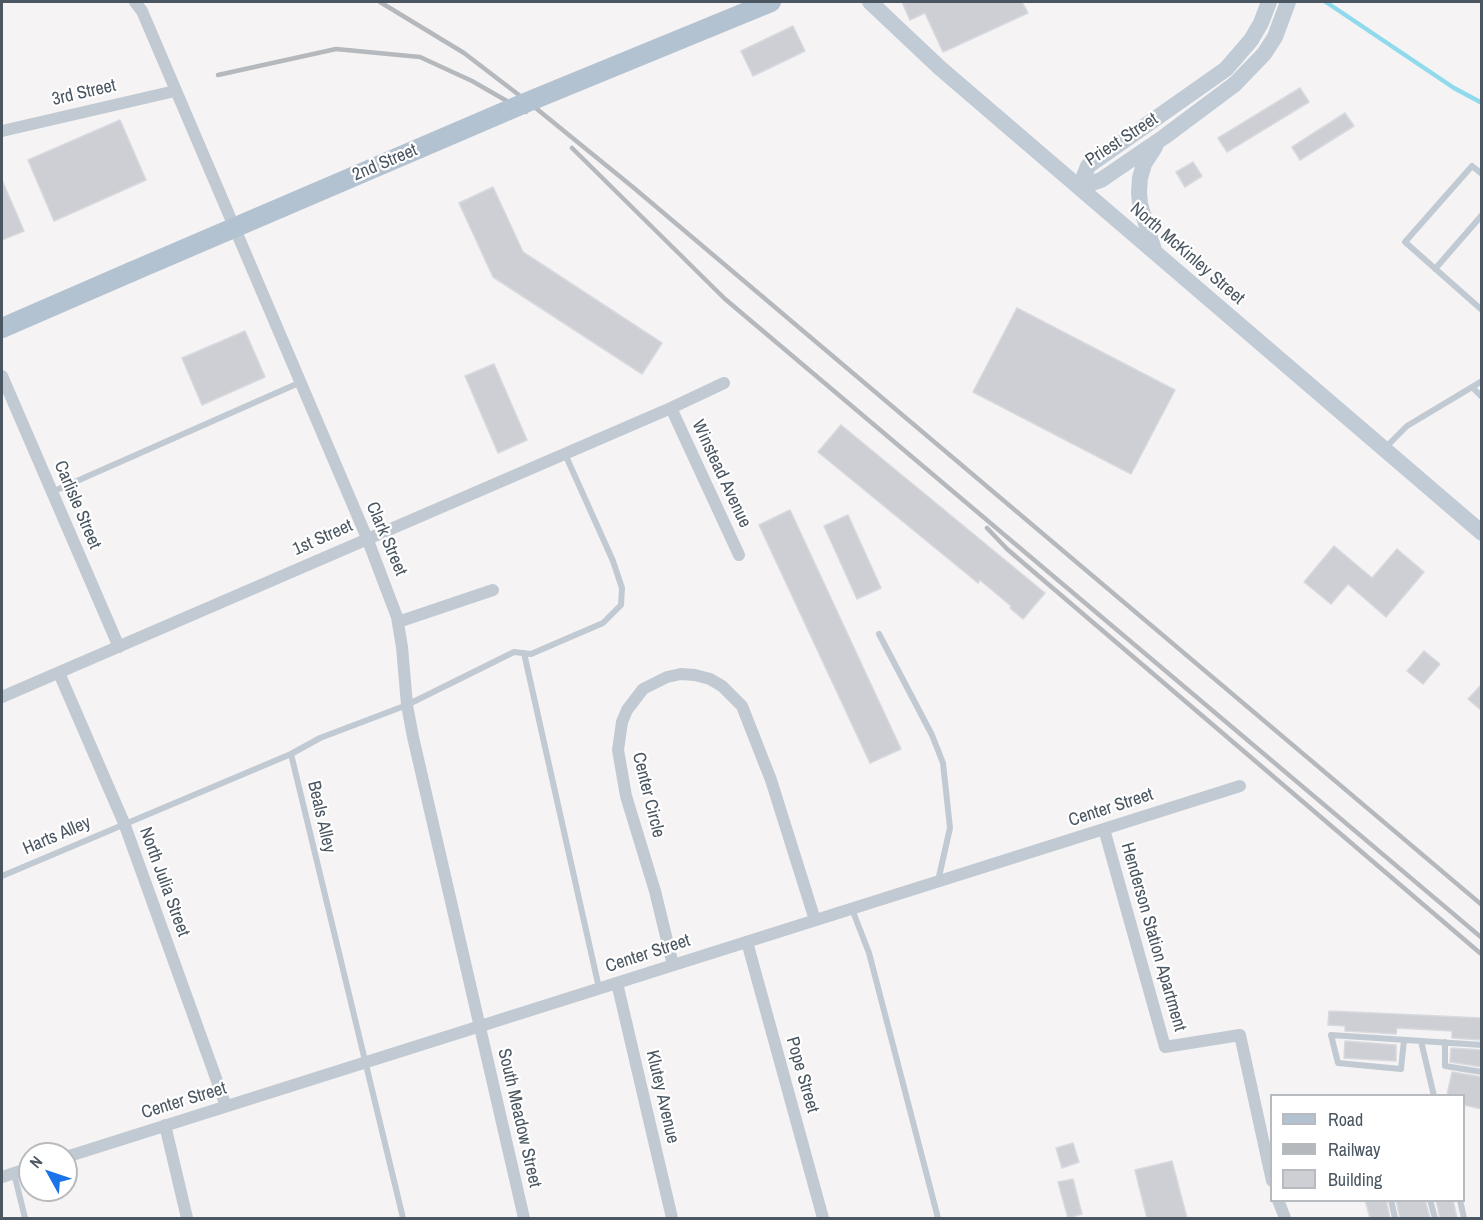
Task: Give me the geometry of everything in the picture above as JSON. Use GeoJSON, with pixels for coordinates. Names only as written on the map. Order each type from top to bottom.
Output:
{"type":"FeatureCollection","features":[{"type":"Feature","properties":{"kind":"main road","name":"2nd Street"},"geometry":{"type":"LineString","coordinates":[[2,328],[525,103],[771,2]]}},
{"type":"Feature","properties":{"kind":"street","name":"Clark Street"},"geometry":{"type":"LineString","coordinates":[[135,2],[142,10],[388,588],[398,622],[412,737],[479,1026]]}},
{"type":"Feature","properties":{"kind":"street","name":"North McKinley Street"},"geometry":{"type":"LineString","coordinates":[[870,2],[940,68],[1482,533]]}},
{"type":"Feature","properties":{"kind":"street","name":"Priest Street"},"geometry":{"type":"LineString","coordinates":[[1080,187],[1101,180],[1235,84],[1264,54],[1275,37],[1284,18],[1288,2]]}},
{"type":"Feature","properties":{"kind":"street","name":"Priest Street"},"geometry":{"type":"LineString","coordinates":[[1080,187],[1089,166],[1226,69],[1251,40],[1268,5]]}},
{"type":"Feature","properties":{"kind":"street","name":"3rd Street"},"geometry":{"type":"LineString","coordinates":[[2,131],[175,91]]}},
{"type":"Feature","properties":{"kind":"street"},"geometry":{"type":"LineString","coordinates":[[1155,251],[1140,204],[1140,178],[1151,152],[1164,137]]}},
{"type":"Feature","properties":{"kind":"street","name":"Carlisle Street"},"geometry":{"type":"LineString","coordinates":[[2,376],[119,647]]}},
{"type":"Feature","properties":{"kind":"street","name":"1st Street"},"geometry":{"type":"LineString","coordinates":[[2,697],[724,383]]}},
{"type":"Feature","properties":{"kind":"street","name":"Winstead Avenue"},"geometry":{"type":"LineString","coordinates":[[671,408],[740,555]]}},
{"type":"Feature","properties":{"kind":"street"},"geometry":{"type":"LineString","coordinates":[[398,622],[493,590]]}},
{"type":"Feature","properties":{"kind":"street","name":"North Julia Street"},"geometry":{"type":"LineString","coordinates":[[59,673],[124,824],[226,1106]]}},
{"type":"Feature","properties":{"kind":"street","name":"Center Circle"},"geometry":{"type":"LineString","coordinates":[[673,965],[655,891],[626,796],[618,750],[619,735],[627,710],[643,689],[667,677],[681,674],[710,679],[722,686],[742,706],[771,780],[815,921]]}},
{"type":"Feature","properties":{"kind":"street","name":"Center Street"},"geometry":{"type":"LineString","coordinates":[[78,1153],[1240,786]]}},
{"type":"Feature","properties":{"kind":"street","name":"Henderson Station Apartment"},"geometry":{"type":"LineString","coordinates":[[1104,830],[1165,1047],[1240,1035],[1270,1172]]}},
{"type":"Feature","properties":{"kind":"street","name":"Pope Street"},"geometry":{"type":"LineString","coordinates":[[747,942],[823,1218]]}},
{"type":"Feature","properties":{"kind":"street","name":"Klutey Avenue"},"geometry":{"type":"LineString","coordinates":[[617,983],[672,1218]]}},
{"type":"Feature","properties":{"kind":"street","name":"South Meadow Street"},"geometry":{"type":"LineString","coordinates":[[479,1026],[524,1218]]}},
{"type":"Feature","properties":{"kind":"street"},"geometry":{"type":"LineString","coordinates":[[165,1125],[187,1218]]}},
{"type":"Feature","properties":{"kind":"street"},"geometry":{"type":"LineString","coordinates":[[2,1177],[18,1172]]}},
{"type":"Feature","properties":{"kind":"street"},"geometry":{"type":"LineString","coordinates":[[1279,1202],[1285,1218]]}},
{"type":"Feature","properties":{"kind":"lane"},"geometry":{"type":"LineString","coordinates":[[1480,307],[1405,242],[1472,166],[1482,174]]}},
{"type":"Feature","properties":{"kind":"lane"},"geometry":{"type":"LineString","coordinates":[[1435,269],[1482,215]]}},
{"type":"Feature","properties":{"kind":"lane"},"geometry":{"type":"LineString","coordinates":[[1384,449],[1407,426],[1482,381]]}},
{"type":"Feature","properties":{"kind":"lane"},"geometry":{"type":"LineString","coordinates":[[52,492],[301,382]]}},
{"type":"Feature","properties":{"kind":"lane"},"geometry":{"type":"LineString","coordinates":[[1472,387],[1482,396]]}},
{"type":"Feature","properties":{"kind":"lane"},"geometry":{"type":"LineString","coordinates":[[124,824],[291,754],[320,738],[407,705],[514,652],[531,654],[603,623],[621,605],[622,588],[613,561],[565,454]]}},
{"type":"Feature","properties":{"kind":"lane"},"geometry":{"type":"LineString","coordinates":[[879,634],[932,735],[943,763],[950,828],[938,882]]}},
{"type":"Feature","properties":{"kind":"lane"},"geometry":{"type":"LineString","coordinates":[[524,653],[599,989]]}},
{"type":"Feature","properties":{"kind":"lane","name":"Beals Alley"},"geometry":{"type":"LineString","coordinates":[[291,754],[403,1218]]}},
{"type":"Feature","properties":{"kind":"lane","name":"Harts Alley"},"geometry":{"type":"LineString","coordinates":[[2,876],[124,824]]}},
{"type":"Feature","properties":{"kind":"lane"},"geometry":{"type":"LineString","coordinates":[[852,909],[869,953],[938,1218]]}},
{"type":"Feature","properties":{"kind":"lane"},"geometry":{"type":"LineString","coordinates":[[1404,1040],[1401,1069],[1338,1063],[1331,1035],[1482,1045]]}},
{"type":"Feature","properties":{"kind":"lane"},"geometry":{"type":"LineString","coordinates":[[1421,1041],[1434,1094]]}},
{"type":"Feature","properties":{"kind":"lane"},"geometry":{"type":"LineString","coordinates":[[1445,1042],[1445,1066],[1482,1072]]}},
{"type":"Feature","properties":{"kind":"lane"},"geometry":{"type":"LineString","coordinates":[[14,1173],[24,1218]]}},
{"type":"Feature","properties":{"kind":"lane"},"geometry":{"type":"LineString","coordinates":[[1391,1202],[1395,1218]]}},
{"type":"Feature","properties":{"kind":"lane"},"geometry":{"type":"LineString","coordinates":[[1431,1202],[1435,1218]]}},
{"type":"Feature","properties":{"kind":"lane"},"geometry":{"type":"LineString","coordinates":[[1460,1202],[1464,1218]]}},
{"type":"Feature","properties":{"kind":"building"},"geometry":{"type":"Polygon","coordinates":[[[902,2],[1022,2],[1028,13],[943,52],[925,13],[910,20],[902,2]]]}},
{"type":"Feature","properties":{"kind":"building"},"geometry":{"type":"Polygon","coordinates":[[[793,26],[805,51],[753,76],[741,51],[793,26]]]}},
{"type":"Feature","properties":{"kind":"building"},"geometry":{"type":"Polygon","coordinates":[[[1300,88],[1309,102],[1227,152],[1218,138],[1300,88]]]}},
{"type":"Feature","properties":{"kind":"building"},"geometry":{"type":"Polygon","coordinates":[[[1345,113],[1354,126],[1300,160],[1292,147],[1345,113]]]}},
{"type":"Feature","properties":{"kind":"building"},"geometry":{"type":"Polygon","coordinates":[[[120,120],[146,180],[54,221],[28,160],[120,120]]]}},
{"type":"Feature","properties":{"kind":"building"},"geometry":{"type":"Polygon","coordinates":[[[1193,162],[1202,176],[1185,187],[1176,172],[1193,162]]]}},
{"type":"Feature","properties":{"kind":"building"},"geometry":{"type":"Polygon","coordinates":[[[2,180],[24,231],[2,240],[2,180]]]}},
{"type":"Feature","properties":{"kind":"building"},"geometry":{"type":"Polygon","coordinates":[[[493,187],[523,252],[662,343],[642,374],[493,277],[459,203],[493,187]]]}},
{"type":"Feature","properties":{"kind":"building"},"geometry":{"type":"Polygon","coordinates":[[[1017,308],[1175,390],[1131,474],[973,392],[1017,308]]]}},
{"type":"Feature","properties":{"kind":"building"},"geometry":{"type":"Polygon","coordinates":[[[245,331],[265,377],[202,405],[182,358],[245,331]]]}},
{"type":"Feature","properties":{"kind":"building"},"geometry":{"type":"Polygon","coordinates":[[[494,364],[527,440],[498,453],[465,376],[494,364]]]}},
{"type":"Feature","properties":{"kind":"building"},"geometry":{"type":"Polygon","coordinates":[[[841,425],[1045,593],[1023,619],[980,580],[978,583],[818,452],[841,425]]]}},
{"type":"Feature","properties":{"kind":"building"},"geometry":{"type":"Polygon","coordinates":[[[790,510],[901,749],[870,763],[759,525],[790,510]]]}},
{"type":"Feature","properties":{"kind":"building"},"geometry":{"type":"Polygon","coordinates":[[[848,515],[881,588],[857,599],[824,526],[848,515]]]}},
{"type":"Feature","properties":{"kind":"building"},"geometry":{"type":"Polygon","coordinates":[[[1334,546],[1372,578],[1397,549],[1424,572],[1386,617],[1348,584],[1331,604],[1304,582],[1334,546]]]}},
{"type":"Feature","properties":{"kind":"building"},"geometry":{"type":"Polygon","coordinates":[[[1424,651],[1440,664],[1423,684],[1407,671],[1424,651]]]}},
{"type":"Feature","properties":{"kind":"building"},"geometry":{"type":"Polygon","coordinates":[[[1482,684],[1482,711],[1468,699],[1482,684]]]}},
{"type":"Feature","properties":{"kind":"building"},"geometry":{"type":"Polygon","coordinates":[[[1329,1011],[1482,1018],[1482,1040],[1452,1038],[1452,1031],[1397,1028],[1396,1034],[1345,1031],[1345,1026],[1328,1025],[1329,1011]]]}},
{"type":"Feature","properties":{"kind":"building"},"geometry":{"type":"Polygon","coordinates":[[[1345,1041],[1396,1045],[1396,1061],[1344,1058],[1345,1041]]]}},
{"type":"Feature","properties":{"kind":"building"},"geometry":{"type":"Polygon","coordinates":[[[1451,1048],[1482,1050],[1482,1067],[1450,1062],[1451,1048]]]}},
{"type":"Feature","properties":{"kind":"building"},"geometry":{"type":"Polygon","coordinates":[[[1452,1072],[1482,1077],[1482,1109],[1465,1105],[1465,1094],[1447,1094],[1452,1072]]]}},
{"type":"Feature","properties":{"kind":"building"},"geometry":{"type":"Polygon","coordinates":[[[1073,1143],[1079,1162],[1062,1168],[1056,1148],[1073,1143]]]}},
{"type":"Feature","properties":{"kind":"building"},"geometry":{"type":"Polygon","coordinates":[[[1172,1161],[1187,1218],[1147,1218],[1135,1170],[1172,1161]]]}},
{"type":"Feature","properties":{"kind":"building"},"geometry":{"type":"Polygon","coordinates":[[[1073,1179],[1082,1214],[1068,1218],[1058,1182],[1073,1179]]]}},
{"type":"Feature","properties":{"kind":"building"},"geometry":{"type":"Polygon","coordinates":[[[1366,1202],[1386,1202],[1390,1218],[1370,1218],[1366,1202]]]}},
{"type":"Feature","properties":{"kind":"building"},"geometry":{"type":"Polygon","coordinates":[[[1396,1202],[1426,1202],[1430,1218],[1400,1218],[1396,1202]]]}},
{"type":"Feature","properties":{"kind":"building"},"geometry":{"type":"Polygon","coordinates":[[[1436,1202],[1453,1202],[1457,1218],[1440,1218],[1436,1202]]]}},
{"type":"Feature","properties":{"kind":"waterway"},"geometry":{"type":"LineString","coordinates":[[1326,2],[1454,88],[1482,103]]}},
{"type":"Feature","properties":{"kind":"railway"},"geometry":{"type":"LineString","coordinates":[[380,2],[464,53],[634,188],[1482,905]]}},
{"type":"Feature","properties":{"kind":"railway"},"geometry":{"type":"LineString","coordinates":[[218,75],[336,49],[420,57],[472,81],[526,112]]}},
{"type":"Feature","properties":{"kind":"railway"},"geometry":{"type":"LineString","coordinates":[[572,148],[725,299],[1482,938]]}},
{"type":"Feature","properties":{"kind":"railway"},"geometry":{"type":"LineString","coordinates":[[987,528],[1007,549],[1480,953]]}}]}
